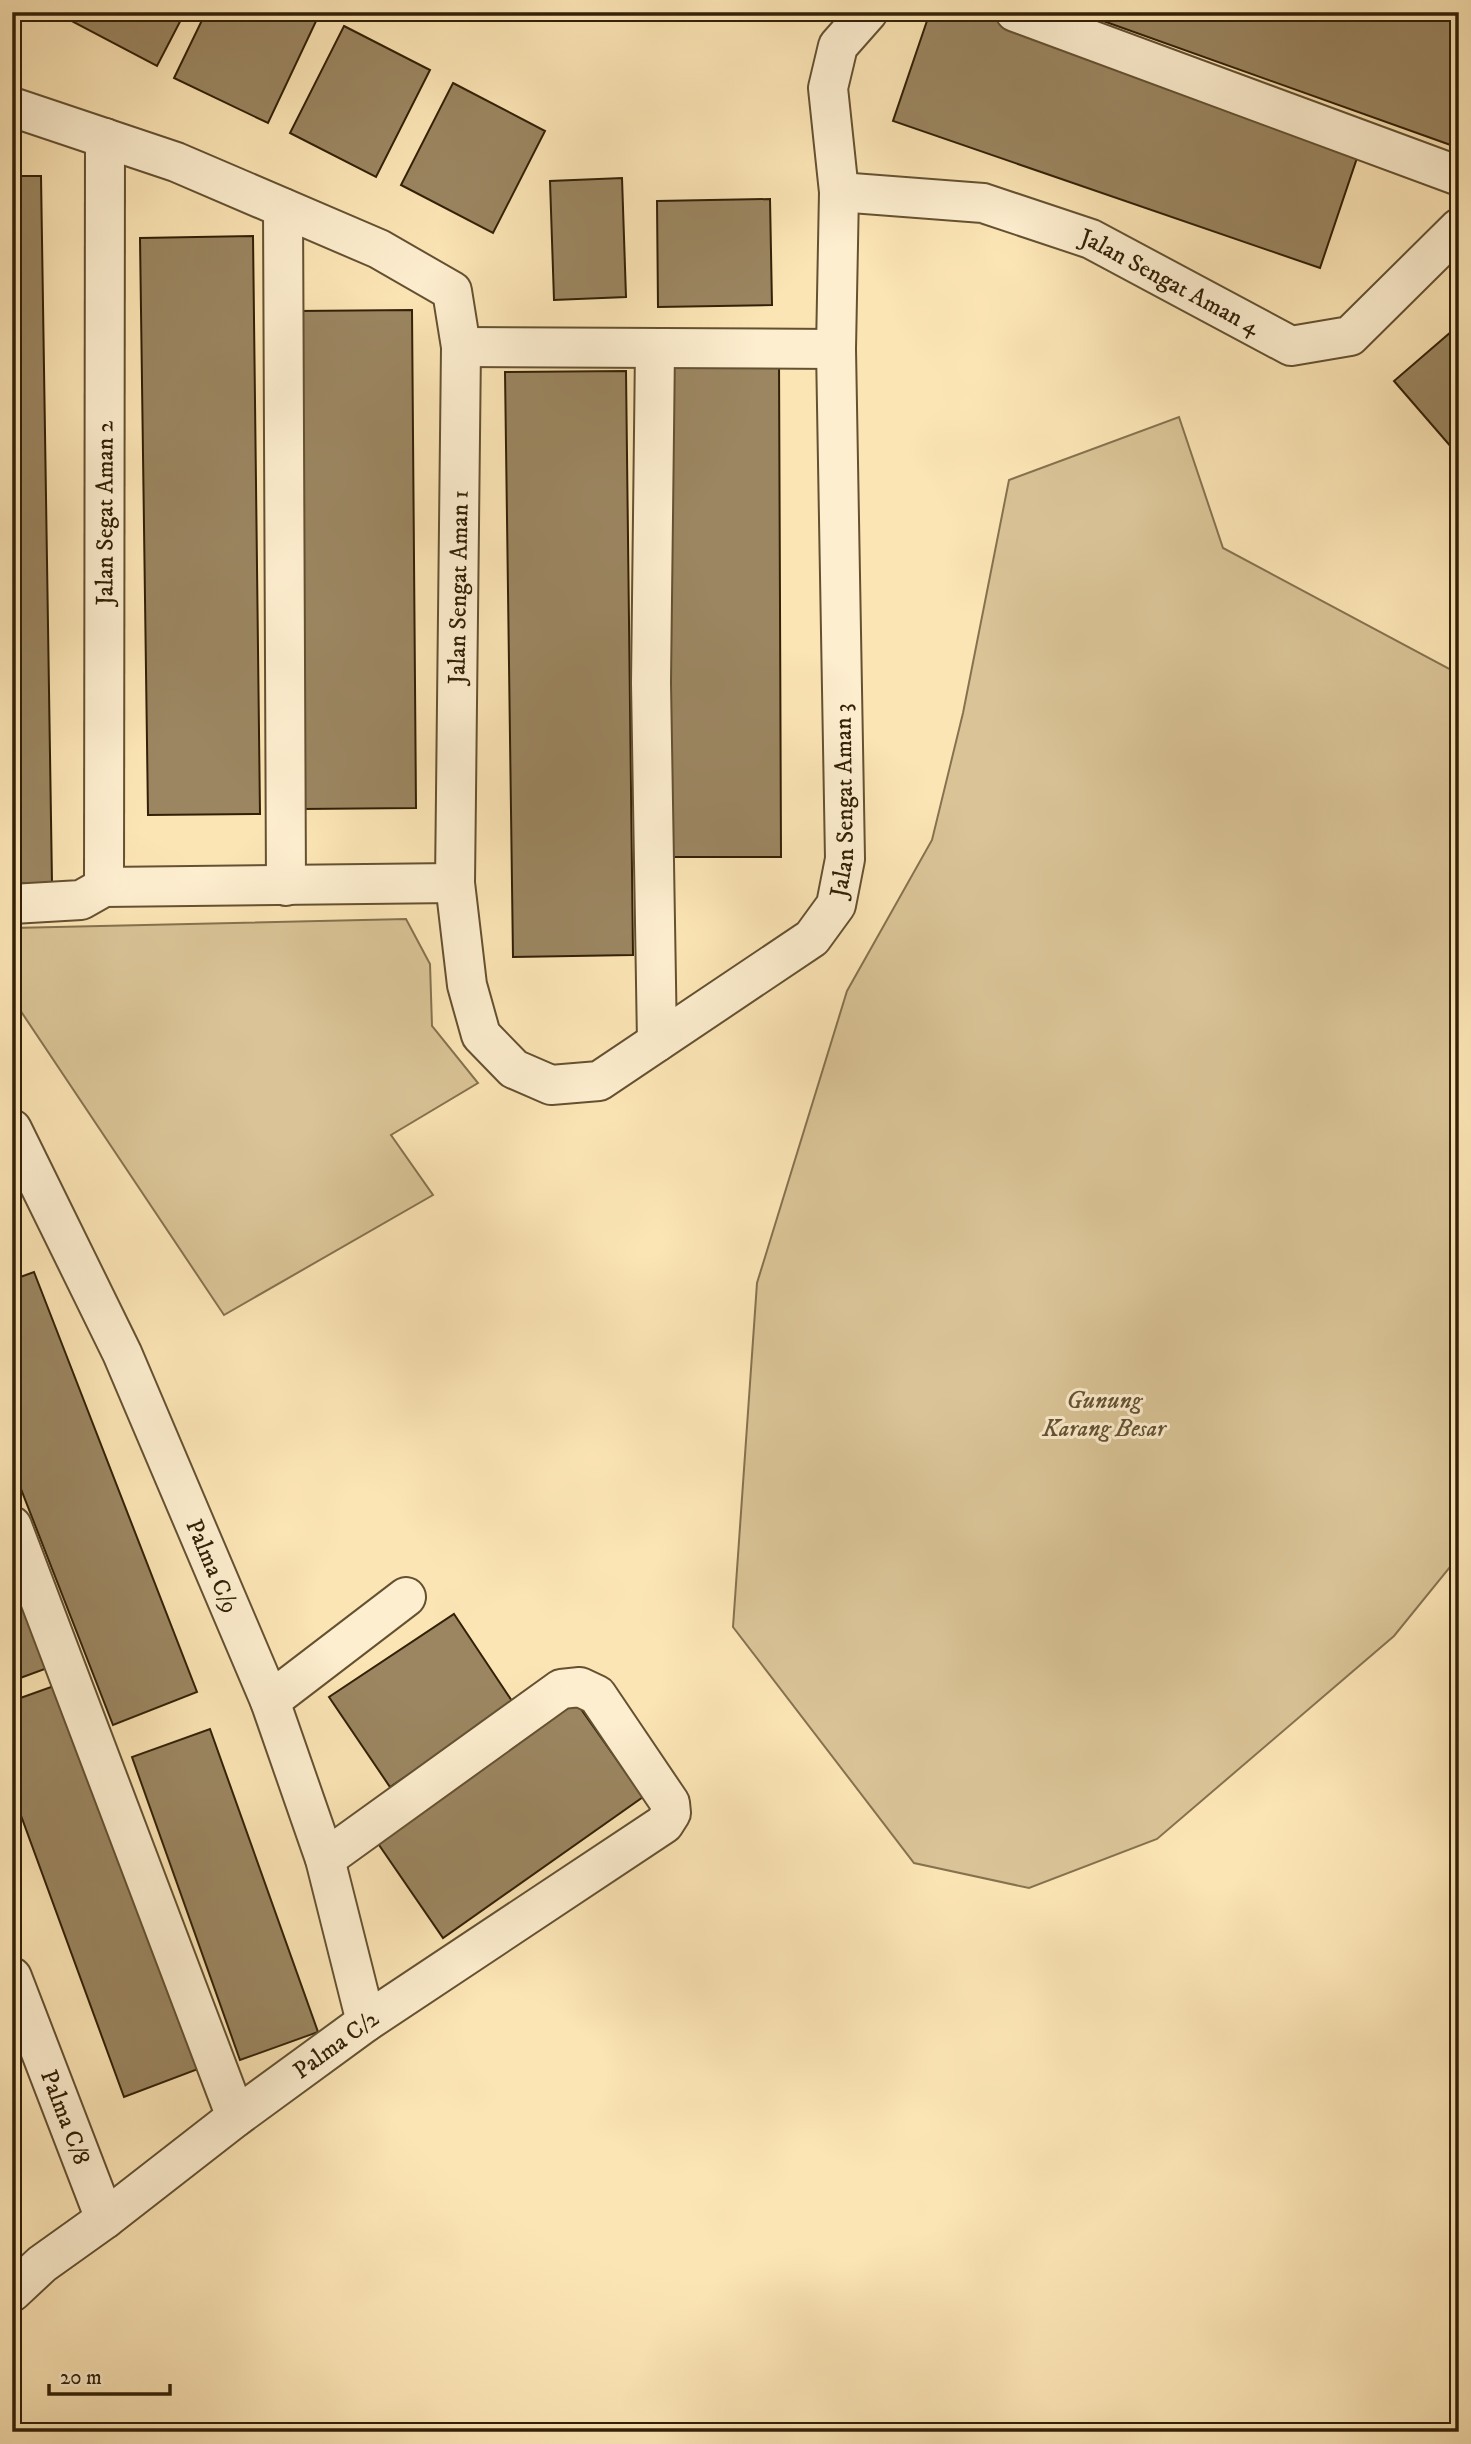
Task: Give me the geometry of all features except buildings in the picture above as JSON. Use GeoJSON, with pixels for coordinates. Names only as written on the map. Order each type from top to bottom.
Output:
{"type":"FeatureCollection","features":[{"type":"Feature","properties":{"kind":"street","name":"Jalan Sengat Aman 3"},"geometry":{"type":"LineString","coordinates":[[455,883],[467,985],[481,1035],[514,1069],[551,1085],[599,1081],[812,938],[836,905],[845,859],[836,349],[839,192],[828,88],[838,46],[868,12]]}},
{"type":"Feature","properties":{"kind":"street"},"geometry":{"type":"LineString","coordinates":[[1015,12],[1459,176]]}},
{"type":"Feature","properties":{"kind":"street"},"geometry":{"type":"LineString","coordinates":[[12,107],[176,162],[284,208],[286,886]]}},
{"type":"Feature","properties":{"kind":"street","name":"Jalan Segat Aman 2"},"geometry":{"type":"LineString","coordinates":[[104,887],[105,138]]}},
{"type":"Feature","properties":{"kind":"street","name":"Jalan Sengat Aman 4"},"geometry":{"type":"LineString","coordinates":[[839,192],[983,204],[1091,239],[1292,346],[1350,336],[1459,228]]}},
{"type":"Feature","properties":{"kind":"street","name":"Jalan Sengat Aman 1"},"geometry":{"type":"LineString","coordinates":[[284,208],[379,249],[452,291],[461,347],[455,883]]}},
{"type":"Feature","properties":{"kind":"street"},"geometry":{"type":"LineString","coordinates":[[461,347],[836,349]]}},
{"type":"Feature","properties":{"kind":"street"},"geometry":{"type":"LineString","coordinates":[[654,349],[651,683],[657,1042]]}},
{"type":"Feature","properties":{"kind":"street"},"geometry":{"type":"LineString","coordinates":[[12,904],[81,900],[104,887],[455,883]]}},
{"type":"Feature","properties":{"kind":"street","name":"Palma C/9"},"geometry":{"type":"LineString","coordinates":[[12,1129],[122,1353],[270,1701],[325,1859],[366,2022]]}},
{"type":"Feature","properties":{"kind":"street"},"geometry":{"type":"LineString","coordinates":[[12,1526],[236,2117]]}},
{"type":"Feature","properties":{"kind":"street"},"geometry":{"type":"LineString","coordinates":[[270,1701],[406,1597]]}},
{"type":"Feature","properties":{"kind":"street","name":"Palma C/2"},"geometry":{"type":"LineString","coordinates":[[12,2292],[42,2264],[366,2022],[664,1824],[671,1813],[670,1802],[597,1695],[580,1687],[561,1689],[325,1859]]}},
{"type":"Feature","properties":{"kind":"street","name":"Palma C/8"},"geometry":{"type":"LineString","coordinates":[[12,1977],[105,2219]]}},
{"type":"Feature","properties":{"kind":"green space","name":"Gunung Karang Besar"},"geometry":{"type":"Polygon","coordinates":[[[1179,417],[1223,548],[1459,674],[1459,1556],[1394,1636],[1157,1839],[1029,1888],[914,1863],[733,1627],[757,1283],[847,991],[932,840],[963,713],[1009,480],[1179,417]]]}},
{"type":"Feature","properties":{"kind":"green space"},"geometry":{"type":"Polygon","coordinates":[[[406,919],[430,964],[432,1026],[478,1083],[391,1135],[433,1195],[224,1315],[12,998],[12,928],[406,919]]]}}]}
